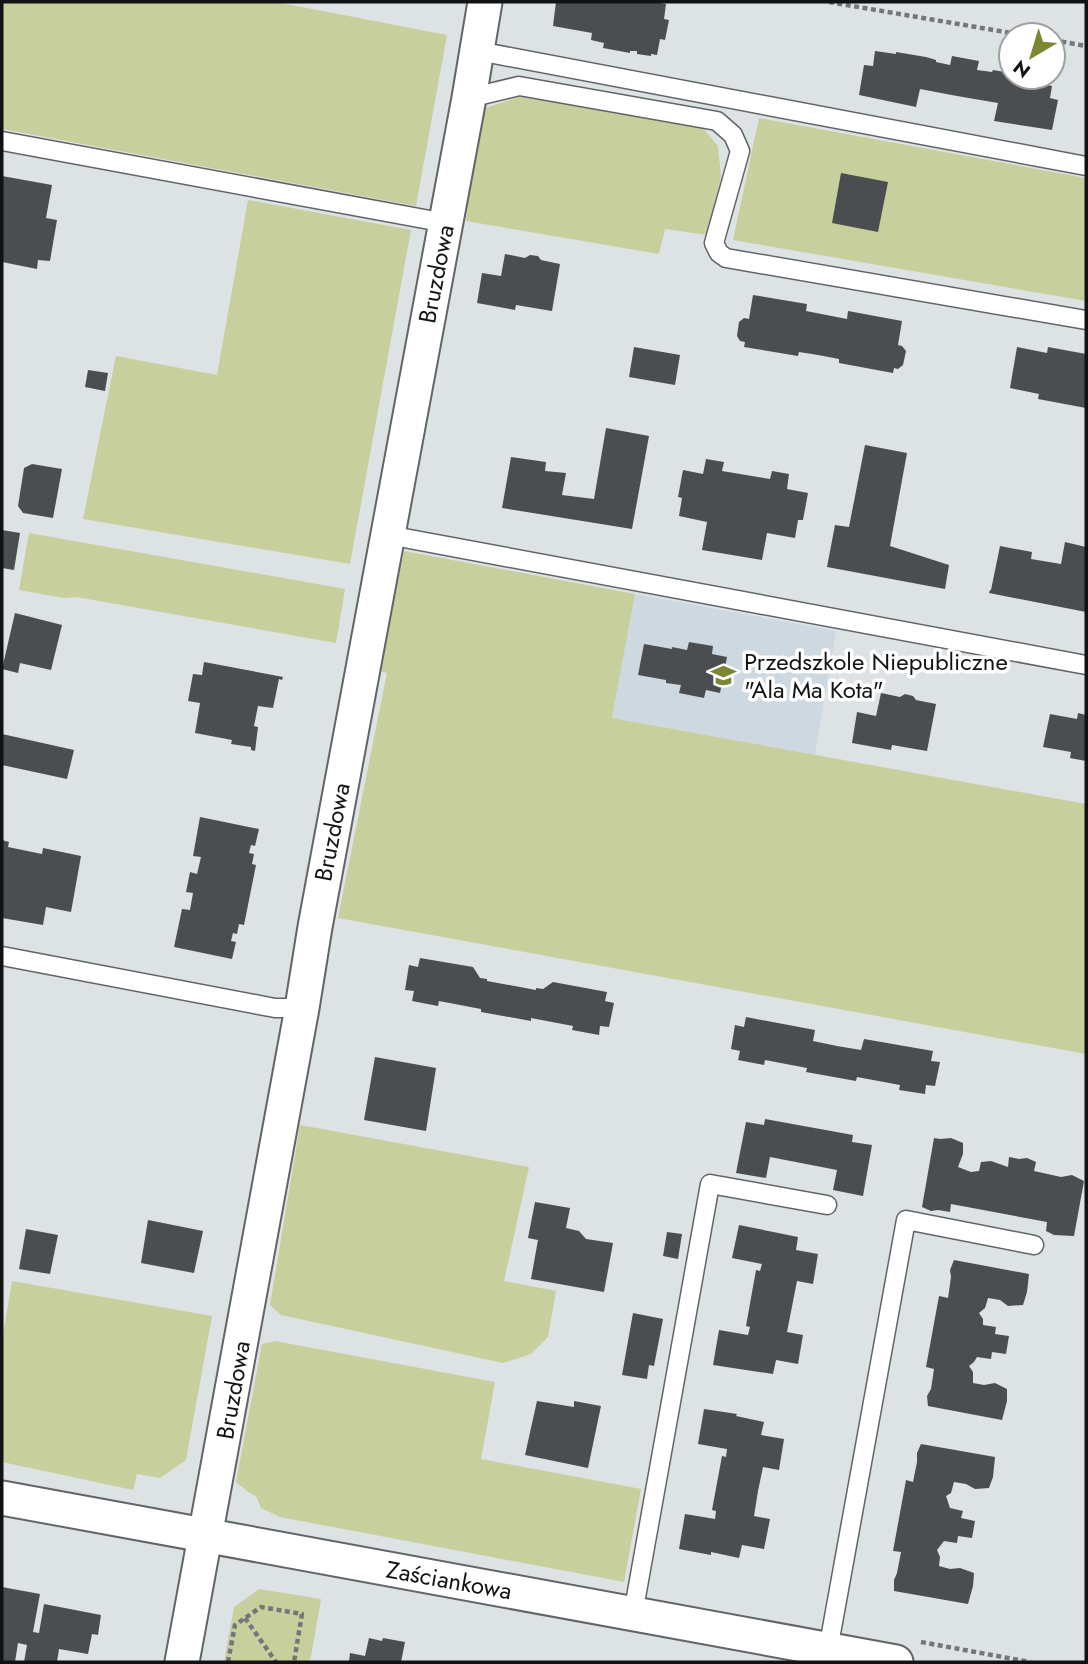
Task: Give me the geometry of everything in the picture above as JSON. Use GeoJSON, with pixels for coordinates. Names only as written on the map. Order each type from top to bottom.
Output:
{"type":"FeatureCollection","features":[{"type":"Feature","properties":{"kind":"street","name":"Bruzdowa"},"geometry":{"type":"LineString","coordinates":[[182,1662],[317,913],[470,98],[485,2]]}},
{"type":"Feature","properties":{"kind":"street","name":"Zaściankowa"},"geometry":{"type":"LineString","coordinates":[[2,1498],[896,1662]]}},
{"type":"Feature","properties":{"kind":"lane"},"geometry":{"type":"LineString","coordinates":[[478,51],[1086,166]]}},
{"type":"Feature","properties":{"kind":"lane"},"geometry":{"type":"LineString","coordinates":[[470,98],[519,86],[717,121],[733,135],[740,151],[714,243],[719,253],[726,258],[1086,320]]}},
{"type":"Feature","properties":{"kind":"lane"},"geometry":{"type":"LineString","coordinates":[[2,141],[446,223]]}},
{"type":"Feature","properties":{"kind":"lane"},"geometry":{"type":"LineString","coordinates":[[388,535],[1086,665]]}},
{"type":"Feature","properties":{"kind":"lane"},"geometry":{"type":"LineString","coordinates":[[2,956],[275,1008],[302,1008]]}},
{"type":"Feature","properties":{"kind":"lane"},"geometry":{"type":"LineString","coordinates":[[633,1614],[710,1184],[827,1205]]}},
{"type":"Feature","properties":{"kind":"lane"},"geometry":{"type":"LineString","coordinates":[[828,1650],[906,1220],[1034,1245]]}},
{"type":"Feature","properties":{"kind":"path"},"geometry":{"type":"LineString","coordinates":[[829,2],[997,31]]}},
{"type":"Feature","properties":{"kind":"path"},"geometry":{"type":"LineString","coordinates":[[1067,43],[1086,46]]}},
{"type":"Feature","properties":{"kind":"path"},"geometry":{"type":"LineString","coordinates":[[228,1662],[235,1625],[261,1607],[302,1614],[294,1662]]}},
{"type":"Feature","properties":{"kind":"path"},"geometry":{"type":"LineString","coordinates":[[245,1618],[276,1662]]}},
{"type":"Feature","properties":{"kind":"shaded area","name":"Przedszkole Niepubliczne \"Ala Ma Kota\""},"geometry":{"type":"Polygon","coordinates":[[[635,594],[836,631],[815,755],[612,718],[635,594]]]}},
{"type":"Feature","properties":{"kind":"green space"},"geometry":{"type":"Polygon","coordinates":[[[2,2],[276,2],[447,35],[416,206],[2,129],[2,2]]]}},
{"type":"Feature","properties":{"kind":"green space"},"geometry":{"type":"Polygon","coordinates":[[[525,95],[702,127],[718,146],[721,176],[708,235],[665,229],[659,254],[466,221],[479,110],[525,95]]]}},
{"type":"Feature","properties":{"kind":"green space"},"geometry":{"type":"Polygon","coordinates":[[[759,118],[1086,178],[1086,301],[733,240],[759,118]]]}},
{"type":"Feature","properties":{"kind":"green space"},"geometry":{"type":"Polygon","coordinates":[[[248,200],[411,230],[350,564],[83,519],[116,356],[217,375],[248,200]]]}},
{"type":"Feature","properties":{"kind":"green space"},"geometry":{"type":"Polygon","coordinates":[[[29,533],[345,589],[336,643],[76,597],[64,598],[19,590],[29,533]]]}},
{"type":"Feature","properties":{"kind":"green space"},"geometry":{"type":"Polygon","coordinates":[[[404,551],[635,594],[612,718],[1086,804],[1086,1054],[338,918],[387,673],[380,671],[404,551]]]}},
{"type":"Feature","properties":{"kind":"green space"},"geometry":{"type":"Polygon","coordinates":[[[300,1125],[529,1167],[504,1281],[556,1291],[548,1337],[531,1354],[503,1363],[281,1315],[270,1305],[300,1125]]]}},
{"type":"Feature","properties":{"kind":"green space"},"geometry":{"type":"Polygon","coordinates":[[[12,1281],[212,1316],[186,1460],[160,1478],[137,1474],[133,1490],[2,1462],[2,1341],[12,1281]]]}},
{"type":"Feature","properties":{"kind":"green space"},"geometry":{"type":"Polygon","coordinates":[[[275,1341],[495,1382],[481,1459],[641,1489],[624,1582],[280,1517],[261,1508],[256,1496],[236,1482],[262,1344],[275,1341]]]}},
{"type":"Feature","properties":{"kind":"green space"},"geometry":{"type":"Polygon","coordinates":[[[259,1589],[321,1599],[310,1662],[224,1662],[234,1607],[259,1589]]]}},
{"type":"Feature","properties":{"kind":"building"},"geometry":{"type":"Polygon","coordinates":[[[556,2],[666,4],[664,19],[669,20],[665,40],[660,39],[657,55],[651,56],[637,54],[637,51],[630,53],[603,48],[604,43],[591,40],[592,33],[553,26],[556,2]]]}},
{"type":"Feature","properties":{"kind":"building"},"geometry":{"type":"Polygon","coordinates":[[[875,51],[926,57],[950,65],[952,56],[979,61],[977,70],[997,71],[997,91],[1051,91],[1050,98],[1058,100],[1052,130],[994,121],[998,103],[920,89],[916,107],[859,95],[864,65],[873,66],[875,51]]]}},
{"type":"Feature","properties":{"kind":"building"},"geometry":{"type":"Polygon","coordinates":[[[841,173],[888,182],[878,232],[832,223],[841,173]]]}},
{"type":"Feature","properties":{"kind":"building"},"geometry":{"type":"Polygon","coordinates":[[[2,176],[52,185],[46,218],[57,220],[50,261],[38,260],[37,269],[2,262],[2,176]]]}},
{"type":"Feature","properties":{"kind":"building"},"geometry":{"type":"Polygon","coordinates":[[[505,254],[525,258],[530,255],[538,256],[541,260],[560,264],[552,311],[516,305],[515,310],[477,303],[482,273],[501,276],[505,254]]]}},
{"type":"Feature","properties":{"kind":"building"},"geometry":{"type":"Polygon","coordinates":[[[753,295],[807,304],[806,311],[847,319],[848,311],[902,321],[898,345],[906,351],[903,365],[898,369],[894,368],[893,373],[839,363],[839,359],[818,355],[799,352],[798,356],[744,347],[745,342],[740,341],[737,336],[739,322],[744,318],[749,319],[753,295]]]}},
{"type":"Feature","properties":{"kind":"building"},"geometry":{"type":"Polygon","coordinates":[[[634,347],[680,355],[675,385],[629,377],[634,347]]]}},
{"type":"Feature","properties":{"kind":"building"},"geometry":{"type":"Polygon","coordinates":[[[1017,347],[1047,353],[1048,347],[1086,354],[1086,408],[1038,399],[1039,394],[1010,388],[1017,347]]]}},
{"type":"Feature","properties":{"kind":"building"},"geometry":{"type":"Polygon","coordinates":[[[88,370],[108,373],[105,391],[85,387],[88,370]]]}},
{"type":"Feature","properties":{"kind":"building"},"geometry":{"type":"Polygon","coordinates":[[[606,428],[649,436],[632,529],[502,508],[511,457],[546,462],[545,471],[566,473],[562,495],[594,499],[606,428]]]}},
{"type":"Feature","properties":{"kind":"building"},"geometry":{"type":"Polygon","coordinates":[[[865,445],[907,453],[890,546],[949,565],[945,589],[827,567],[835,525],[849,527],[865,445]]]}},
{"type":"Feature","properties":{"kind":"building"},"geometry":{"type":"Polygon","coordinates":[[[706,459],[724,462],[722,471],[770,479],[772,471],[789,474],[787,489],[808,493],[803,520],[798,520],[795,538],[767,533],[762,560],[702,550],[707,522],[679,516],[682,498],[678,497],[683,470],[703,474],[706,459]]]}},
{"type":"Feature","properties":{"kind":"building"},"geometry":{"type":"Polygon","coordinates":[[[32,464],[62,469],[53,518],[23,513],[18,506],[24,468],[32,464]]]}},
{"type":"Feature","properties":{"kind":"building"},"geometry":{"type":"Polygon","coordinates":[[[2,530],[20,533],[14,570],[2,568],[2,530]]]}},
{"type":"Feature","properties":{"kind":"building"},"geometry":{"type":"Polygon","coordinates":[[[1065,542],[1086,547],[1086,612],[989,593],[1000,546],[1032,552],[1031,559],[1061,564],[1065,542]]]}},
{"type":"Feature","properties":{"kind":"building"},"geometry":{"type":"Polygon","coordinates":[[[15,613],[62,625],[51,670],[20,663],[18,673],[2,669],[15,613]]]}},
{"type":"Feature","properties":{"kind":"building"},"geometry":{"type":"Polygon","coordinates":[[[689,642],[713,646],[712,654],[727,657],[720,693],[706,690],[704,698],[679,693],[681,685],[638,675],[644,644],[687,650],[689,642]]]}},
{"type":"Feature","properties":{"kind":"building"},"geometry":{"type":"Polygon","coordinates":[[[204,662],[283,677],[282,680],[279,679],[273,708],[258,706],[254,726],[258,727],[255,751],[251,750],[251,747],[231,744],[232,740],[195,733],[200,703],[188,701],[193,674],[202,675],[204,662]]]}},
{"type":"Feature","properties":{"kind":"building"},"geometry":{"type":"Polygon","coordinates":[[[881,693],[900,697],[905,694],[916,700],[936,704],[927,751],[892,745],[891,750],[852,743],[857,712],[876,716],[881,693]]]}},
{"type":"Feature","properties":{"kind":"building"},"geometry":{"type":"Polygon","coordinates":[[[1078,713],[1086,715],[1086,761],[1070,758],[1071,752],[1043,747],[1050,714],[1077,719],[1078,713]]]}},
{"type":"Feature","properties":{"kind":"building"},"geometry":{"type":"Polygon","coordinates":[[[2,734],[74,750],[67,779],[2,765],[2,734]]]}},
{"type":"Feature","properties":{"kind":"building"},"geometry":{"type":"Polygon","coordinates":[[[200,817],[259,829],[255,846],[251,845],[249,853],[254,854],[252,864],[256,865],[244,925],[239,924],[237,934],[233,933],[231,941],[236,942],[232,959],[174,947],[182,909],[190,910],[193,893],[186,892],[190,872],[197,874],[201,857],[193,856],[200,817]]]}},
{"type":"Feature","properties":{"kind":"building"},"geometry":{"type":"Polygon","coordinates":[[[2,840],[9,842],[8,847],[42,854],[43,848],[81,856],[71,912],[46,907],[43,925],[2,918],[2,840]]]}},
{"type":"Feature","properties":{"kind":"building"},"geometry":{"type":"Polygon","coordinates":[[[420,958],[473,967],[480,978],[487,981],[536,990],[553,982],[607,992],[605,1001],[614,1003],[609,1027],[600,1026],[599,1035],[572,1030],[573,1026],[481,1012],[481,1009],[439,1001],[438,1006],[412,1001],[414,991],[405,990],[409,965],[418,967],[420,958]]]}},
{"type":"Feature","properties":{"kind":"building"},"geometry":{"type":"Polygon","coordinates":[[[746,1017],[815,1030],[813,1041],[837,1046],[861,1050],[864,1039],[933,1051],[931,1061],[940,1062],[935,1086],[926,1085],[925,1094],[899,1090],[900,1085],[806,1072],[807,1068],[765,1060],[764,1065],[738,1060],[740,1051],[731,1049],[735,1025],[744,1027],[746,1017]]]}},
{"type":"Feature","properties":{"kind":"building"},"geometry":{"type":"Polygon","coordinates":[[[375,1057],[436,1068],[426,1131],[364,1120],[375,1057]]]}},
{"type":"Feature","properties":{"kind":"building"},"geometry":{"type":"Polygon","coordinates":[[[765,1119],[853,1135],[852,1142],[872,1145],[863,1196],[833,1190],[837,1170],[770,1157],[766,1178],[736,1173],[746,1122],[764,1125],[765,1119]]]}},
{"type":"Feature","properties":{"kind":"building"},"geometry":{"type":"Polygon","coordinates":[[[934,1138],[951,1138],[963,1143],[963,1154],[958,1167],[971,1172],[979,1171],[981,1162],[991,1161],[1008,1167],[1009,1157],[1027,1158],[1036,1162],[1034,1171],[1061,1177],[1072,1175],[1084,1181],[1074,1236],[1054,1235],[1046,1231],[1047,1222],[951,1204],[950,1212],[931,1211],[922,1207],[934,1138]]]}},
{"type":"Feature","properties":{"kind":"building"},"geometry":{"type":"Polygon","coordinates":[[[535,1202],[570,1208],[566,1228],[579,1231],[586,1239],[613,1243],[604,1292],[531,1279],[538,1240],[528,1238],[535,1202]]]}},
{"type":"Feature","properties":{"kind":"building"},"geometry":{"type":"Polygon","coordinates":[[[148,1220],[203,1231],[194,1273],[141,1263],[148,1220]]]}},
{"type":"Feature","properties":{"kind":"building"},"geometry":{"type":"Polygon","coordinates":[[[739,1225],[798,1237],[796,1250],[818,1254],[813,1284],[797,1281],[787,1332],[803,1335],[798,1364],[776,1360],[773,1374],[713,1365],[719,1330],[748,1335],[750,1327],[746,1326],[756,1270],[760,1271],[762,1264],[732,1258],[739,1225]]]}},
{"type":"Feature","properties":{"kind":"building"},"geometry":{"type":"Polygon","coordinates":[[[26,1229],[58,1235],[50,1274],[19,1269],[26,1229]]]}},
{"type":"Feature","properties":{"kind":"building"},"geometry":{"type":"Polygon","coordinates":[[[667,1232],[682,1234],[678,1259],[663,1256],[667,1232]]]}},
{"type":"Feature","properties":{"kind":"building"},"geometry":{"type":"Polygon","coordinates":[[[954,1260],[1029,1274],[1023,1305],[1008,1306],[1000,1300],[988,1298],[985,1308],[979,1313],[983,1325],[996,1327],[995,1334],[1009,1336],[1006,1354],[992,1352],[991,1359],[977,1357],[969,1366],[973,1372],[973,1383],[995,1383],[1007,1389],[1002,1420],[928,1406],[927,1396],[931,1389],[934,1369],[926,1367],[939,1296],[948,1298],[950,1270],[954,1260]]]}},
{"type":"Feature","properties":{"kind":"building"},"geometry":{"type":"Polygon","coordinates":[[[633,1313],[663,1319],[654,1366],[649,1365],[647,1379],[622,1375],[633,1313]]]}},
{"type":"Feature","properties":{"kind":"building"},"geometry":{"type":"Polygon","coordinates":[[[537,1401],[574,1407],[574,1401],[601,1406],[588,1468],[525,1455],[537,1401]]]}},
{"type":"Feature","properties":{"kind":"building"},"geometry":{"type":"Polygon","coordinates":[[[704,1409],[737,1414],[736,1416],[764,1422],[761,1435],[784,1439],[779,1470],[763,1467],[758,1491],[754,1516],[770,1519],[764,1549],[742,1545],[739,1558],[679,1549],[685,1514],[715,1519],[716,1511],[712,1510],[722,1456],[726,1457],[727,1449],[698,1444],[704,1409]]]}},
{"type":"Feature","properties":{"kind":"building"},"geometry":{"type":"Polygon","coordinates":[[[921,1444],[995,1457],[989,1488],[975,1489],[954,1482],[951,1493],[946,1496],[950,1508],[963,1511],[961,1518],[975,1521],[972,1538],[958,1536],[957,1543],[944,1541],[937,1550],[940,1557],[939,1566],[960,1568],[974,1573],[968,1604],[894,1591],[901,1552],[893,1551],[906,1480],[913,1482],[921,1444]]]}},
{"type":"Feature","properties":{"kind":"building"},"geometry":{"type":"Polygon","coordinates":[[[2,1587],[40,1594],[33,1632],[39,1633],[44,1604],[101,1615],[98,1635],[92,1634],[88,1654],[59,1649],[57,1662],[24,1662],[27,1645],[18,1643],[15,1662],[2,1662],[2,1587]]]}},
{"type":"Feature","properties":{"kind":"building"},"geometry":{"type":"Polygon","coordinates":[[[369,1638],[405,1642],[401,1662],[349,1662],[350,1653],[365,1656],[369,1638]]]}},
{"type":"Feature","properties":{"kind":"place","name":"Przedszkole Niepubliczne \"Ala Ma Kota\""},"geometry":{"type":"Point","coordinates":[724,675]}}]}
